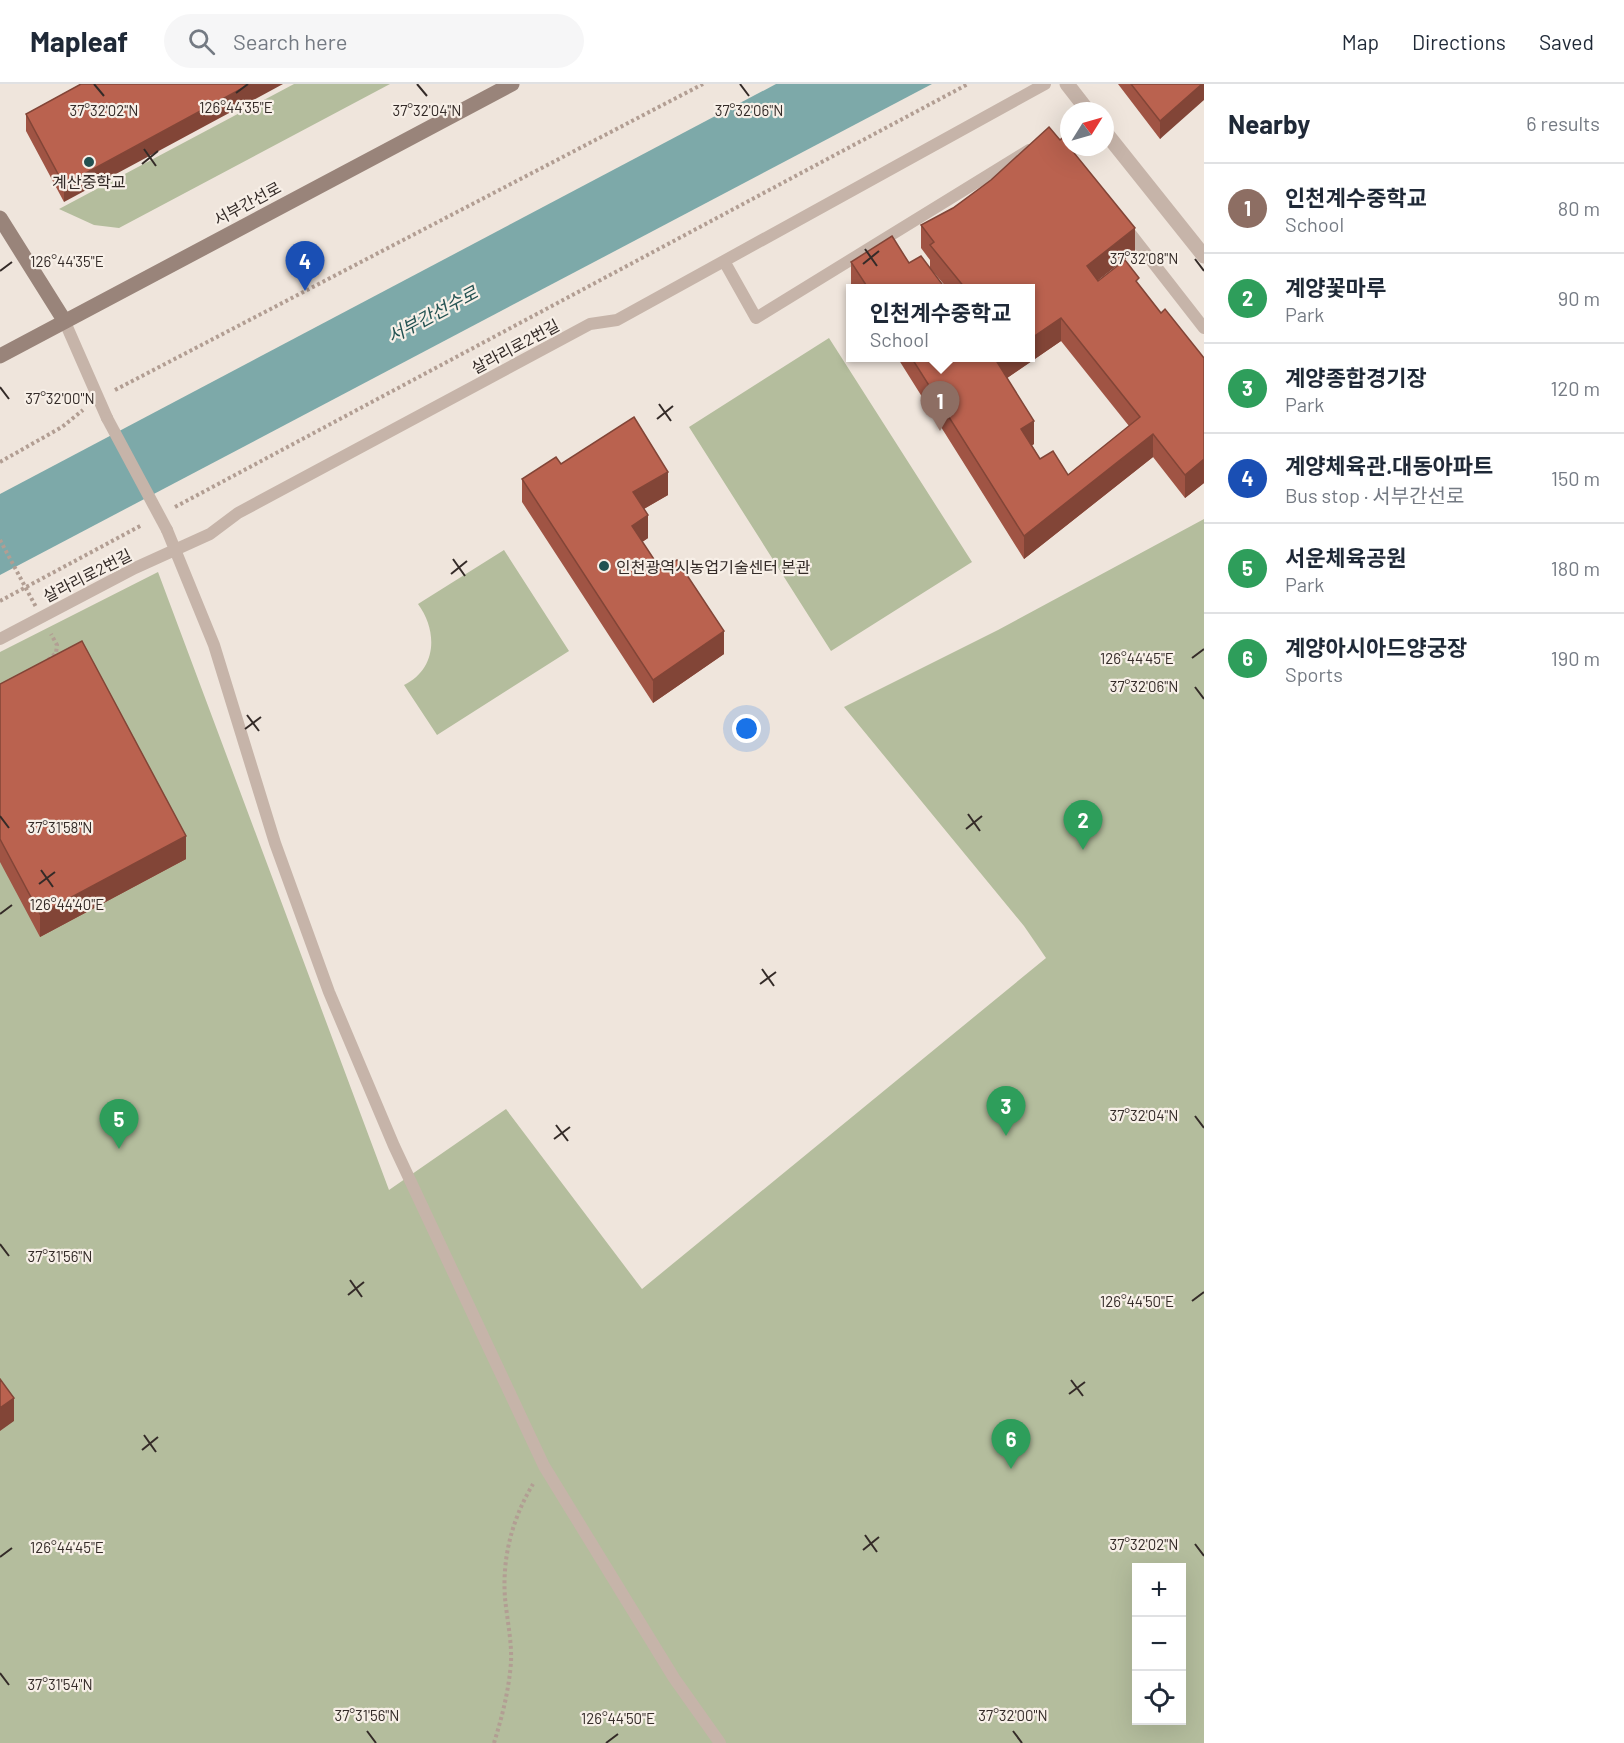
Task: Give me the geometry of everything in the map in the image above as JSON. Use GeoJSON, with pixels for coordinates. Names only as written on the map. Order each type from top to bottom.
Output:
{"type":"FeatureCollection","features":[{"type":"Feature","properties":{"kind":"main road","name":"서부간선로"},"geometry":{"type":"LineString","coordinates":[[0,356],[512,84]]}},
{"type":"Feature","properties":{"kind":"main road"},"geometry":{"type":"LineString","coordinates":[[0,218],[64,320]]}},
{"type":"Feature","properties":{"kind":"street"},"geometry":{"type":"LineString","coordinates":[[1067,84],[1082,102]]}},
{"type":"Feature","properties":{"kind":"street"},"geometry":{"type":"LineString","coordinates":[[1114,143],[1204,256]]}},
{"type":"Feature","properties":{"kind":"lane","name":"살라리로2번길"},"geometry":{"type":"LineString","coordinates":[[0,639],[39,612],[210,534],[238,513],[590,324],[617,320],[1045,84]]}},
{"type":"Feature","properties":{"kind":"lane"},"geometry":{"type":"LineString","coordinates":[[724,261],[756,318],[1042,142]]}},
{"type":"Feature","properties":{"kind":"lane"},"geometry":{"type":"LineString","coordinates":[[1119,219],[1204,328]]}},
{"type":"Feature","properties":{"kind":"lane"},"geometry":{"type":"LineString","coordinates":[[64,320],[107,418],[167,530],[214,645],[275,843],[329,992],[394,1146],[544,1466],[674,1678],[720,1743]]}},
{"type":"Feature","properties":{"kind":"path"},"geometry":{"type":"LineString","coordinates":[[0,462],[62,427],[98,398],[703,84]]}},
{"type":"Feature","properties":{"kind":"path"},"geometry":{"type":"LineString","coordinates":[[168,511],[968,84]]}},
{"type":"Feature","properties":{"kind":"path"},"geometry":{"type":"LineString","coordinates":[[0,601],[147,522]]}},
{"type":"Feature","properties":{"kind":"path"},"geometry":{"type":"LineString","coordinates":[[0,540],[57,645],[56,653],[38,665]]}},
{"type":"Feature","properties":{"kind":"path"},"geometry":{"type":"LineString","coordinates":[[494,1743],[503,1716],[511,1661],[505,1594],[509,1539],[519,1508],[544,1466]]}},
{"type":"Feature","properties":{"kind":"green space"},"geometry":{"type":"Polygon","coordinates":[[[294,84],[390,84],[119,228],[94,225],[59,209],[294,84]]]}},
{"type":"Feature","properties":{"kind":"green space"},"geometry":{"type":"Polygon","coordinates":[[[829,338],[972,562],[831,651],[689,427],[829,338]]]}},
{"type":"Feature","properties":{"kind":"green space"},"geometry":{"type":"Polygon","coordinates":[[[1204,519],[1204,1743],[0,1743],[0,652],[158,572],[389,1190],[506,1109],[642,1289],[1046,958],[1024,926],[844,707],[998,630],[1204,519]]]}},
{"type":"Feature","properties":{"kind":"green space"},"geometry":{"type":"Polygon","coordinates":[[[504,550],[569,651],[437,735],[404,685],[423,669],[431,649],[429,626],[418,604],[504,550]]]}},
{"type":"Feature","properties":{"kind":"water","name":"서부간선수로"},"geometry":{"type":"Polygon","coordinates":[[[776,84],[932,84],[0,575],[0,494],[776,84]]]}},
{"type":"Feature","properties":{"kind":"building"},"geometry":{"type":"Polygon","coordinates":[[[81,84],[250,84],[64,185],[26,114],[81,84]]]}},
{"type":"Feature","properties":{"kind":"building"},"geometry":{"type":"Polygon","coordinates":[[[1131,84],[1202,84],[1160,121],[1131,84]]]}},
{"type":"Feature","properties":{"kind":"building"},"geometry":{"type":"Polygon","coordinates":[[[1049,127],[1060,140],[1060,156],[1077,156],[1135,228],[1087,266],[1098,281],[1125,260],[1139,278],[1136,281],[1161,313],[1165,309],[1204,358],[1204,459],[1185,475],[1153,434],[1024,536],[914,362],[997,362],[1034,421],[1021,429],[1040,459],[1053,451],[1068,475],[1140,417],[1061,318],[1035,336],[1035,284],[962,284],[930,245],[934,242],[921,225],[953,208],[991,180],[1049,127]]]}},
{"type":"Feature","properties":{"kind":"building"},"geometry":{"type":"Polygon","coordinates":[[[892,236],[909,263],[921,256],[942,284],[865,284],[851,262],[892,236]]]}},
{"type":"Feature","properties":{"kind":"building","name":"인천광역시농업기술센터 본관"},"geometry":{"type":"Polygon","coordinates":[[[634,417],[668,472],[633,492],[648,515],[632,526],[661,570],[677,560],[724,631],[653,680],[522,479],[556,457],[561,464],[634,417]]]}},
{"type":"Feature","properties":{"kind":"building"},"geometry":{"type":"Polygon","coordinates":[[[82,641],[186,836],[40,914],[0,839],[0,684],[82,641]]]}},
{"type":"Feature","properties":{"kind":"building"},"geometry":{"type":"Polygon","coordinates":[[[0,1379],[14,1398],[0,1408],[0,1379]]]}},
{"type":"Feature","properties":{"kind":"place","name":"계산중학교"},"geometry":{"type":"Point","coordinates":[89,162]}},
{"type":"Feature","properties":{"kind":"place","name":"계양체육관.대동아파트"},"geometry":{"type":"Point","coordinates":[305,291]}},
{"type":"Feature","properties":{"kind":"place","name":"인천계수중학교"},"geometry":{"type":"Point","coordinates":[940,431]}},
{"type":"Feature","properties":{"kind":"place","name":"인천광역시농업기술센터 본관"},"geometry":{"type":"Point","coordinates":[604,566]}},
{"type":"Feature","properties":{"kind":"place","name":"계양꽃마루"},"geometry":{"type":"Point","coordinates":[1083,850]}},
{"type":"Feature","properties":{"kind":"place","name":"계양종합경기장"},"geometry":{"type":"Point","coordinates":[1006,1136]}},
{"type":"Feature","properties":{"kind":"place","name":"서운체육공원"},"geometry":{"type":"Point","coordinates":[119,1149]}},
{"type":"Feature","properties":{"kind":"place","name":"계양아시아드양궁장"},"geometry":{"type":"Point","coordinates":[1011,1469]}}]}
